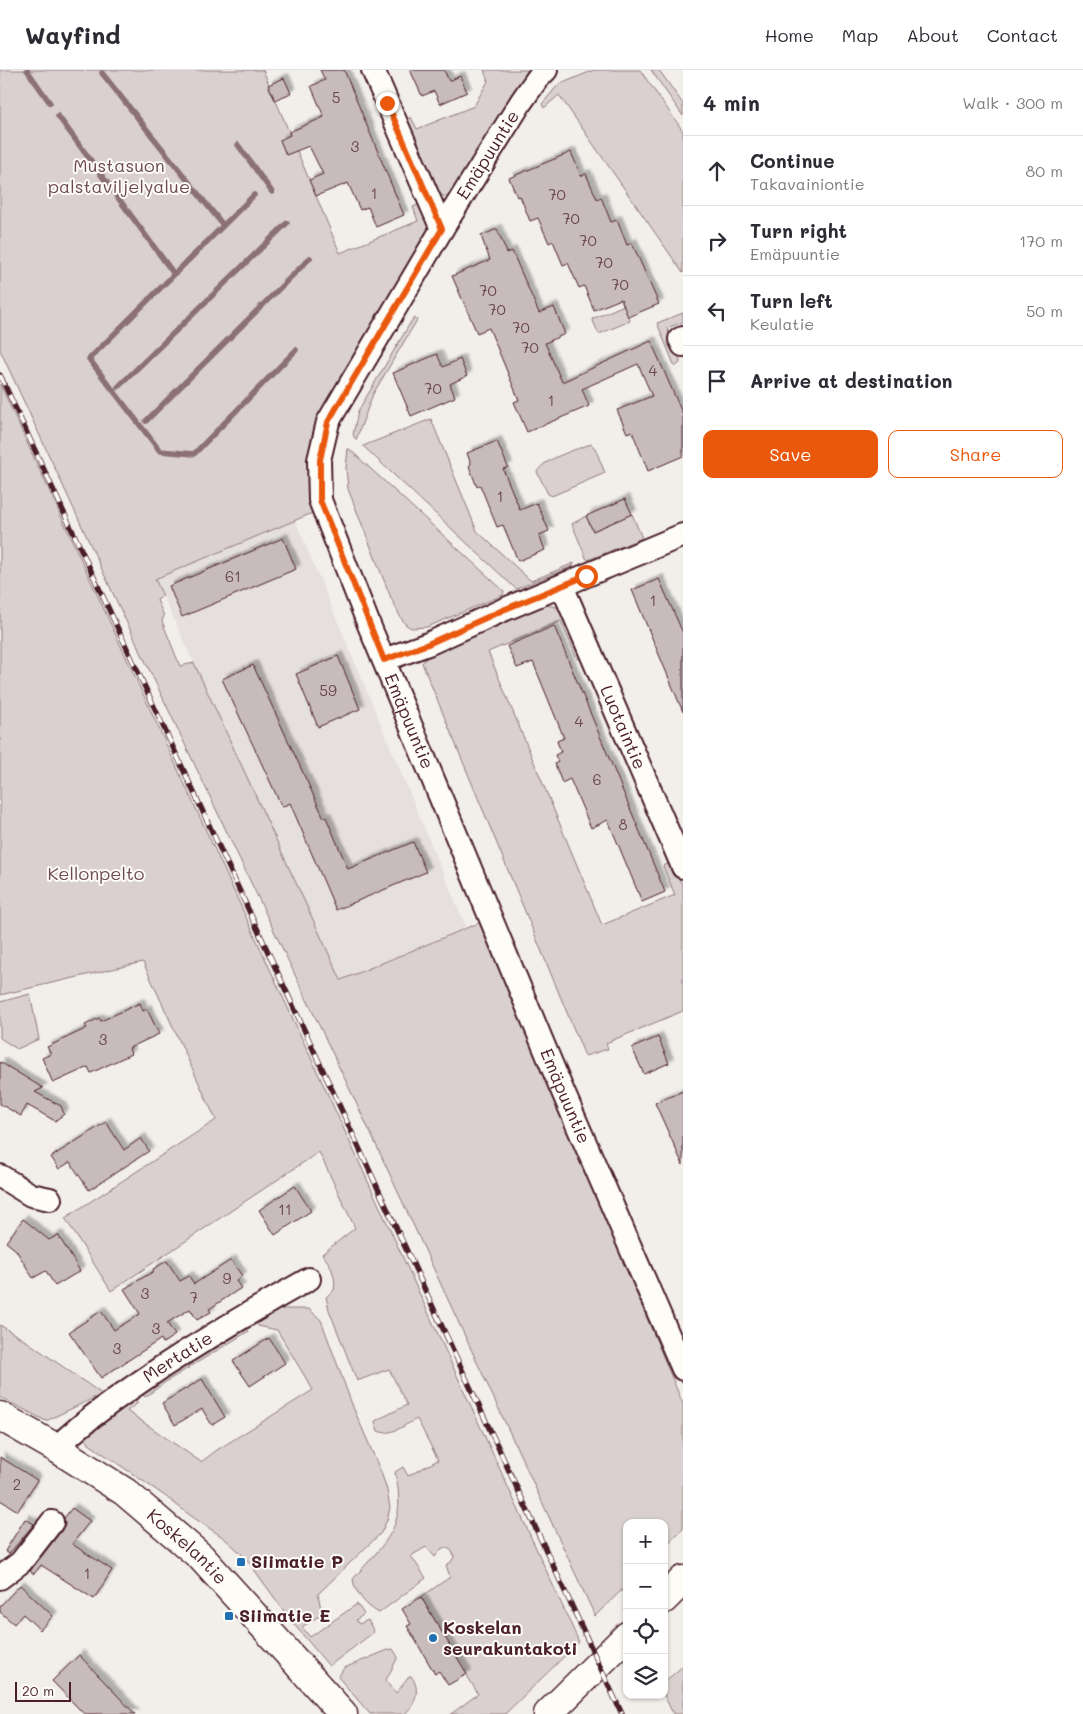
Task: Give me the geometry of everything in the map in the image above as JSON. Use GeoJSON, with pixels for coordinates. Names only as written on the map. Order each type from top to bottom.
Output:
{"type":"FeatureCollection","features":[{"type":"Feature","properties":{"kind":"main road","name":"Koskelantie"},"geometry":{"type":"LineString","coordinates":[[0,1416],[56,1448],[125,1492],[201,1557],[343,1714]]}},
{"type":"Feature","properties":{"kind":"main road"},"geometry":{"type":"LineString","coordinates":[[668,1595],[683,1580]]}},
{"type":"Feature","properties":{"kind":"main road"},"geometry":{"type":"LineString","coordinates":[[548,1714],[623,1640]]}},
{"type":"Feature","properties":{"kind":"street"},"geometry":{"type":"LineString","coordinates":[[373,70],[442,229]]}},
{"type":"Feature","properties":{"kind":"street","name":"Emäpuuntie"},"geometry":{"type":"LineString","coordinates":[[546,70],[536,79],[442,229],[328,422],[320,460],[320,500],[384,660],[560,1085],[683,1369]]}},
{"type":"Feature","properties":{"kind":"street"},"geometry":{"type":"LineString","coordinates":[[683,338],[680,339],[683,346]]}},
{"type":"Feature","properties":{"kind":"street"},"geometry":{"type":"LineString","coordinates":[[384,660],[419,648],[503,610],[683,535]]}},
{"type":"Feature","properties":{"kind":"street","name":"Luotaintie"},"geometry":{"type":"LineString","coordinates":[[562,586],[683,867]]}},
{"type":"Feature","properties":{"kind":"street"},"geometry":{"type":"LineString","coordinates":[[0,1176],[31,1194],[50,1199]]}},
{"type":"Feature","properties":{"kind":"street","name":"Mertatie"},"geometry":{"type":"LineString","coordinates":[[56,1448],[120,1395],[198,1344],[309,1279]]}},
{"type":"Feature","properties":{"kind":"street"},"geometry":{"type":"LineString","coordinates":[[0,1578],[21,1562],[52,1522]]}},
{"type":"Feature","properties":{"kind":"shaded area"},"geometry":{"type":"Polygon","coordinates":[[[295,520],[466,927],[341,980],[155,579],[295,520]]]}},
{"type":"Feature","properties":{"kind":"green space","name":"Mustasuon palstaviljelyalue"},"geometry":{"type":"Polygon","coordinates":[[[0,70],[263,70],[340,253],[418,221],[413,207],[423,203],[431,233],[321,416],[315,512],[155,579],[163,596],[157,600],[164,616],[162,621],[180,666],[194,663],[341,980],[481,922],[683,1404],[683,1529],[668,1543],[668,1519],[623,1519],[623,1589],[595,1616],[371,1134],[117,602],[0,350],[0,70]]]}},
{"type":"Feature","properties":{"kind":"green space"},"geometry":{"type":"Polygon","coordinates":[[[484,70],[533,70],[450,198],[437,194],[405,121],[411,117],[417,129],[474,106],[488,81],[484,70]]]}},
{"type":"Feature","properties":{"kind":"green space"},"geometry":{"type":"Polygon","coordinates":[[[594,70],[640,70],[683,131],[683,273],[559,95],[544,108],[542,104],[558,85],[594,70]]]}},
{"type":"Feature","properties":{"kind":"green space"},"geometry":{"type":"Polygon","coordinates":[[[651,70],[659,70],[683,104],[683,116],[651,70]]]}},
{"type":"Feature","properties":{"kind":"green space"},"geometry":{"type":"Polygon","coordinates":[[[624,305],[630,321],[599,334],[592,319],[624,305]]]}},
{"type":"Feature","properties":{"kind":"green space"},"geometry":{"type":"Polygon","coordinates":[[[683,313],[683,322],[667,328],[680,360],[680,363],[675,367],[657,323],[683,313]]]}},
{"type":"Feature","properties":{"kind":"green space"},"geometry":{"type":"Polygon","coordinates":[[[415,318],[417,320],[373,394],[356,440],[353,435],[358,411],[412,320],[415,318]]]}},
{"type":"Feature","properties":{"kind":"green space","name":"Kellonpelto"},"geometry":{"type":"Polygon","coordinates":[[[0,384],[579,1642],[505,1714],[451,1714],[478,1694],[421,1597],[450,1577],[446,1565],[454,1557],[452,1551],[442,1548],[435,1557],[426,1547],[411,1556],[426,1578],[379,1613],[362,1599],[354,1584],[353,1579],[384,1543],[396,1520],[399,1507],[395,1472],[403,1467],[408,1476],[438,1460],[417,1419],[393,1431],[378,1431],[375,1421],[407,1405],[389,1369],[357,1381],[329,1310],[326,1297],[334,1290],[335,1280],[328,1262],[322,1254],[355,1228],[319,1152],[111,1291],[65,1218],[216,1120],[143,962],[0,995],[0,384]]]}},
{"type":"Feature","properties":{"kind":"green space"},"geometry":{"type":"Polygon","coordinates":[[[431,419],[477,531],[531,581],[574,563],[573,566],[516,589],[363,446],[431,419]]]}},
{"type":"Feature","properties":{"kind":"green space"},"geometry":{"type":"Polygon","coordinates":[[[591,444],[595,448],[605,473],[552,496],[548,494],[537,472],[540,467],[561,455],[591,444]]]}},
{"type":"Feature","properties":{"kind":"green space"},"geometry":{"type":"Polygon","coordinates":[[[348,448],[504,591],[503,595],[427,627],[411,628],[405,624],[391,598],[348,489],[346,468],[348,448]]]}},
{"type":"Feature","properties":{"kind":"green space"},"geometry":{"type":"Polygon","coordinates":[[[632,514],[642,538],[588,560],[586,558],[572,524],[586,516],[593,531],[632,514]]]}},
{"type":"Feature","properties":{"kind":"green space"},"geometry":{"type":"Polygon","coordinates":[[[547,605],[565,611],[582,658],[577,659],[561,621],[488,652],[602,925],[675,895],[663,866],[672,862],[683,887],[683,1011],[606,1043],[608,1049],[585,1056],[422,663],[427,656],[547,605]]]}},
{"type":"Feature","properties":{"kind":"green space"},"geometry":{"type":"Polygon","coordinates":[[[30,994],[39,1039],[17,1049],[0,1038],[0,1002],[30,994]]]}},
{"type":"Feature","properties":{"kind":"green space"},"geometry":{"type":"Polygon","coordinates":[[[273,1309],[309,1309],[321,1320],[353,1407],[381,1472],[390,1508],[381,1533],[318,1594],[322,1614],[302,1627],[310,1637],[357,1604],[364,1614],[356,1620],[359,1624],[368,1620],[374,1632],[329,1666],[292,1622],[245,1557],[224,1538],[89,1444],[84,1435],[133,1397],[138,1403],[127,1411],[201,1462],[313,1390],[277,1330],[258,1326],[257,1316],[273,1309]]]}},
{"type":"Feature","properties":{"kind":"green space"},"geometry":{"type":"Polygon","coordinates":[[[0,1325],[102,1394],[46,1421],[0,1397],[0,1325]]]}},
{"type":"Feature","properties":{"kind":"green space"},"geometry":{"type":"Polygon","coordinates":[[[246,1327],[249,1331],[167,1381],[145,1397],[141,1393],[246,1327]]]}},
{"type":"Feature","properties":{"kind":"green space"},"geometry":{"type":"Polygon","coordinates":[[[393,1649],[398,1657],[386,1680],[396,1693],[411,1676],[416,1686],[416,1696],[405,1714],[370,1714],[338,1677],[344,1668],[393,1649]]]}},
{"type":"Feature","properties":{"kind":"green space"},"geometry":{"type":"Polygon","coordinates":[[[683,1666],[683,1714],[673,1714],[666,1699],[668,1699],[668,1679],[683,1666]]]}},
{"type":"Feature","properties":{"kind":"building"},"geometry":{"type":"Polygon","coordinates":[[[320,70],[344,70],[404,215],[376,227],[368,207],[360,210],[348,183],[316,196],[309,180],[323,174],[309,146],[286,155],[280,140],[290,135],[289,132],[324,117],[311,86],[325,80],[320,70]]]}},
{"type":"Feature","properties":{"kind":"building"},"geometry":{"type":"Polygon","coordinates":[[[410,70],[444,70],[449,81],[460,76],[467,92],[440,104],[434,91],[422,96],[410,70]]]}},
{"type":"Feature","properties":{"kind":"building"},"geometry":{"type":"Polygon","coordinates":[[[284,78],[291,93],[275,100],[268,85],[284,78]]]}},
{"type":"Feature","properties":{"kind":"building"},"geometry":{"type":"Polygon","coordinates":[[[571,152],[581,176],[586,174],[597,199],[601,197],[611,222],[617,220],[627,245],[632,243],[659,304],[628,317],[621,299],[594,310],[584,286],[579,288],[568,263],[563,265],[553,241],[549,243],[538,218],[530,221],[520,196],[517,197],[509,178],[571,152]]]}},
{"type":"Feature","properties":{"kind":"building"},"geometry":{"type":"Polygon","coordinates":[[[497,229],[507,253],[512,251],[539,313],[554,307],[565,334],[545,343],[562,382],[651,341],[683,415],[683,456],[648,471],[632,431],[627,433],[617,410],[652,396],[638,364],[582,389],[589,406],[527,432],[514,402],[519,400],[489,328],[477,333],[452,276],[490,260],[481,236],[497,229]]]}},
{"type":"Feature","properties":{"kind":"building"},"geometry":{"type":"Polygon","coordinates":[[[437,354],[443,367],[460,359],[467,376],[450,384],[455,397],[411,416],[393,373],[437,354]]]}},
{"type":"Feature","properties":{"kind":"building"},"geometry":{"type":"Polygon","coordinates":[[[497,441],[508,467],[503,469],[520,510],[537,503],[549,531],[539,535],[545,550],[518,561],[503,525],[497,527],[480,485],[477,487],[469,466],[471,464],[467,453],[497,441]]]}},
{"type":"Feature","properties":{"kind":"building"},"geometry":{"type":"Polygon","coordinates":[[[625,499],[632,514],[593,531],[586,516],[625,499]]]}},
{"type":"Feature","properties":{"kind":"building"},"geometry":{"type":"Polygon","coordinates":[[[283,538],[296,569],[182,617],[169,586],[283,538]]]}},
{"type":"Feature","properties":{"kind":"building"},"geometry":{"type":"Polygon","coordinates":[[[659,579],[683,633],[683,712],[632,590],[659,579]]]}},
{"type":"Feature","properties":{"kind":"building"},"geometry":{"type":"Polygon","coordinates":[[[554,626],[665,892],[642,902],[608,820],[591,828],[570,779],[562,783],[555,764],[558,762],[555,755],[561,752],[557,741],[564,738],[533,662],[517,668],[507,646],[554,626]]]}},
{"type":"Feature","properties":{"kind":"building"},"geometry":{"type":"Polygon","coordinates":[[[338,656],[360,709],[318,727],[296,674],[338,656]]]}},
{"type":"Feature","properties":{"kind":"building"},"geometry":{"type":"Polygon","coordinates":[[[253,665],[324,818],[326,817],[348,869],[413,842],[426,872],[336,910],[290,803],[282,807],[222,679],[253,665]]]}},
{"type":"Feature","properties":{"kind":"building"},"geometry":{"type":"Polygon","coordinates":[[[140,1003],[143,1011],[147,1009],[159,1034],[129,1048],[131,1054],[91,1073],[88,1067],[53,1083],[42,1058],[51,1054],[47,1047],[87,1028],[85,1025],[99,1018],[101,1021],[140,1003]]]}},
{"type":"Feature","properties":{"kind":"building"},"geometry":{"type":"Polygon","coordinates":[[[658,1037],[669,1063],[644,1074],[632,1048],[658,1037]]]}},
{"type":"Feature","properties":{"kind":"building"},"geometry":{"type":"Polygon","coordinates":[[[0,1062],[43,1088],[35,1092],[61,1106],[64,1114],[55,1121],[27,1105],[21,1116],[0,1104],[0,1062]]]}},
{"type":"Feature","properties":{"kind":"building"},"geometry":{"type":"Polygon","coordinates":[[[683,1091],[683,1165],[655,1103],[683,1091]]]}},
{"type":"Feature","properties":{"kind":"building"},"geometry":{"type":"Polygon","coordinates":[[[106,1122],[124,1150],[141,1138],[149,1151],[89,1190],[70,1162],[59,1169],[51,1157],[106,1122]]]}},
{"type":"Feature","properties":{"kind":"building"},"geometry":{"type":"Polygon","coordinates":[[[295,1186],[311,1211],[275,1235],[259,1210],[295,1186]]]}},
{"type":"Feature","properties":{"kind":"building"},"geometry":{"type":"Polygon","coordinates":[[[23,1219],[49,1240],[58,1235],[80,1271],[55,1286],[46,1271],[33,1278],[16,1250],[6,1242],[23,1219]]]}},
{"type":"Feature","properties":{"kind":"building"},"geometry":{"type":"Polygon","coordinates":[[[231,1260],[242,1276],[236,1281],[241,1288],[209,1309],[211,1312],[197,1320],[190,1309],[167,1323],[175,1335],[163,1343],[161,1339],[101,1378],[69,1332],[101,1311],[114,1330],[140,1314],[124,1289],[167,1261],[180,1281],[189,1276],[194,1284],[231,1260]]]}},
{"type":"Feature","properties":{"kind":"building"},"geometry":{"type":"Polygon","coordinates":[[[269,1338],[285,1363],[250,1386],[233,1361],[269,1338]]]}},
{"type":"Feature","properties":{"kind":"building"},"geometry":{"type":"Polygon","coordinates":[[[202,1379],[225,1417],[212,1425],[202,1409],[175,1425],[162,1403],[202,1379]]]}},
{"type":"Feature","properties":{"kind":"building"},"geometry":{"type":"Polygon","coordinates":[[[0,1457],[37,1480],[18,1511],[0,1500],[0,1457]]]}},
{"type":"Feature","properties":{"kind":"building"},"geometry":{"type":"Polygon","coordinates":[[[72,1508],[90,1521],[72,1544],[112,1570],[94,1599],[41,1565],[34,1574],[30,1571],[62,1530],[65,1524],[64,1518],[72,1508]]]}},
{"type":"Feature","properties":{"kind":"building"},"geometry":{"type":"Polygon","coordinates":[[[25,1519],[34,1524],[9,1554],[5,1551],[25,1519]]]}},
{"type":"Feature","properties":{"kind":"building"},"geometry":{"type":"Polygon","coordinates":[[[20,1585],[53,1616],[40,1630],[23,1614],[14,1624],[0,1612],[0,1606],[20,1585]]]}},
{"type":"Feature","properties":{"kind":"building","name":"Koskelan seurakuntakoti"},"geometry":{"type":"Polygon","coordinates":[[[421,1597],[467,1674],[448,1685],[439,1671],[435,1674],[407,1626],[411,1624],[402,1609],[421,1597]]]}},
{"type":"Feature","properties":{"kind":"building"},"geometry":{"type":"Polygon","coordinates":[[[79,1655],[135,1714],[84,1714],[52,1681],[79,1655]]]}},
{"type":"Feature","properties":{"kind":"waterway"},"geometry":{"type":"LineString","coordinates":[[27,70],[50,103]]}},
{"type":"Feature","properties":{"kind":"waterway"},"geometry":{"type":"LineString","coordinates":[[102,73],[223,225]]}},
{"type":"Feature","properties":{"kind":"waterway"},"geometry":{"type":"LineString","coordinates":[[58,116],[174,274]]}},
{"type":"Feature","properties":{"kind":"waterway"},"geometry":{"type":"LineString","coordinates":[[238,145],[272,192]]}},
{"type":"Feature","properties":{"kind":"waterway"},"geometry":{"type":"LineString","coordinates":[[254,195],[89,359],[160,451],[194,454],[296,350]]}},
{"type":"Feature","properties":{"kind":"waterway"},"geometry":{"type":"LineString","coordinates":[[118,387],[287,223]]}},
{"type":"Feature","properties":{"kind":"waterway"},"geometry":{"type":"LineString","coordinates":[[146,421],[310,258]]}},
{"type":"Feature","properties":{"kind":"railway"},"geometry":{"type":"LineString","coordinates":[[0,375],[622,1714]]}},
{"type":"Feature","properties":{"kind":"place","name":"Siimatie P"},"geometry":{"type":"Point","coordinates":[241,1562]}},
{"type":"Feature","properties":{"kind":"place","name":"Siimatie E"},"geometry":{"type":"Point","coordinates":[229,1616]}},
{"type":"Feature","properties":{"kind":"place","name":"Koskelan seurakuntakoti"},"geometry":{"type":"Point","coordinates":[433,1638]}},
{"type":"Feature","properties":{"kind":"route"},"geometry":{"type":"LineString","coordinates":[[387,103],[442,229],[328,422],[320,460],[320,500],[368,625],[384,660],[428,644],[503,610],[586,576]]}}]}
